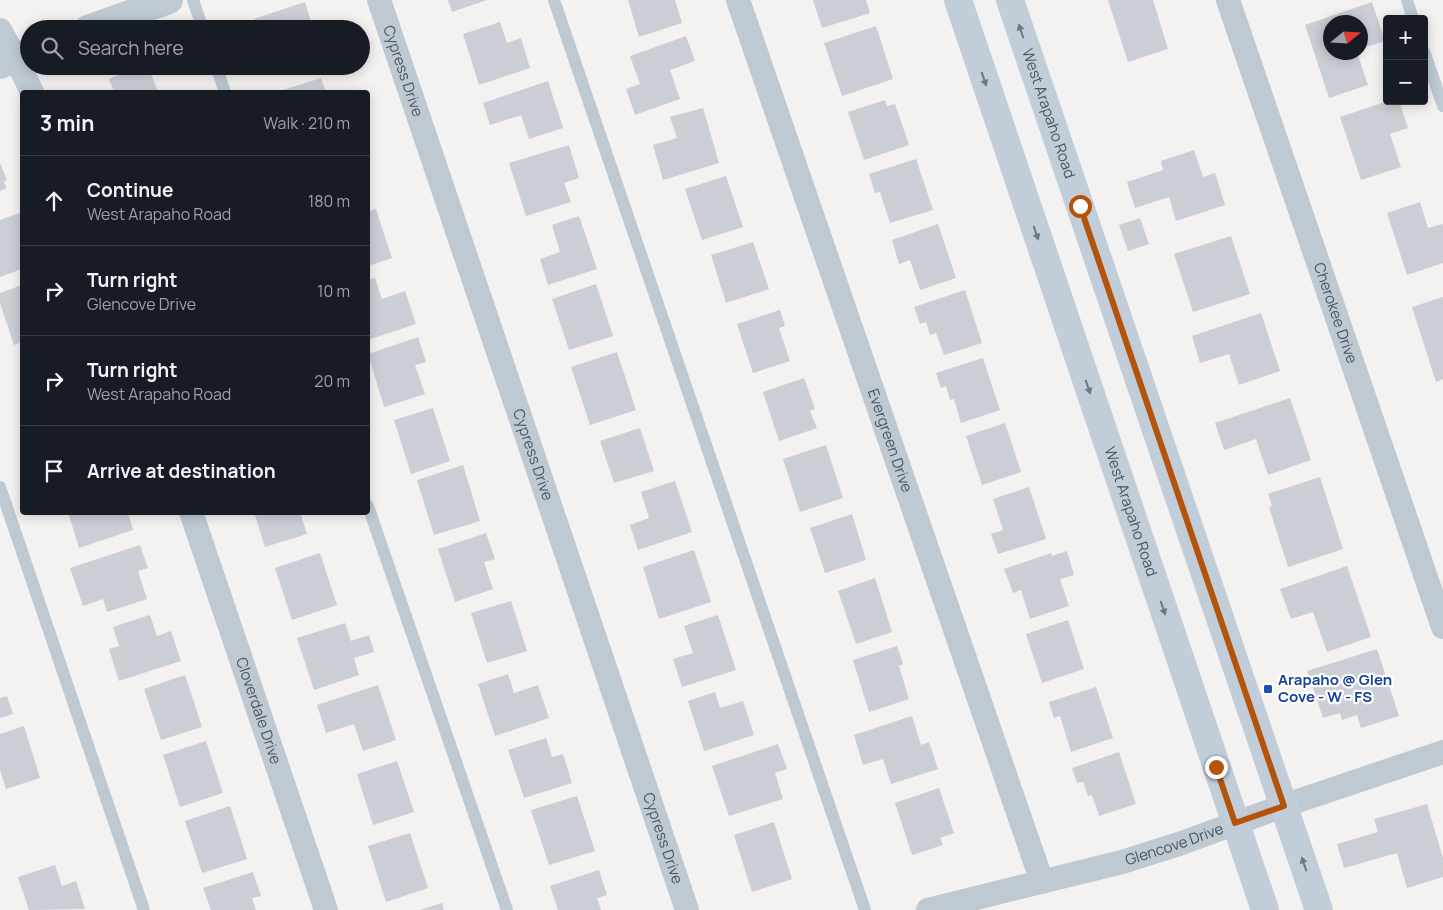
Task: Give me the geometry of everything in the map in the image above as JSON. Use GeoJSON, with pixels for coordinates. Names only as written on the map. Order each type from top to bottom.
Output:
{"type":"FeatureCollection","features":[{"type":"Feature","properties":{"kind":"main road","name":"West Arapaho Road"},"geometry":{"type":"LineString","coordinates":[[958,0],[1265,910]]}},
{"type":"Feature","properties":{"kind":"main road","name":"West Arapaho Road"},"geometry":{"type":"LineString","coordinates":[[1010,0],[1320,910]]}},
{"type":"Feature","properties":{"kind":"street"},"geometry":{"type":"LineString","coordinates":[[113,20],[169,0]]}},
{"type":"Feature","properties":{"kind":"street","name":"Cypress Drive"},"geometry":{"type":"LineString","coordinates":[[378,0],[687,910]]}},
{"type":"Feature","properties":{"kind":"street","name":"Evergreen Drive"},"geometry":{"type":"LineString","coordinates":[[738,0],[1042,882]]}},
{"type":"Feature","properties":{"kind":"street","name":"Cherokee Drive"},"geometry":{"type":"LineString","coordinates":[[1228,0],[1443,627]]}},
{"type":"Feature","properties":{"kind":"street"},"geometry":{"type":"LineString","coordinates":[[0,30],[15,58]]}},
{"type":"Feature","properties":{"kind":"street"},"geometry":{"type":"LineString","coordinates":[[24,75],[31,90]]}},
{"type":"Feature","properties":{"kind":"street","name":"Cloverdale Drive"},"geometry":{"type":"LineString","coordinates":[[192,515],[326,910]]}},
{"type":"Feature","properties":{"kind":"street","name":"Glencove Drive"},"geometry":{"type":"LineString","coordinates":[[928,910],[1122,862],[1443,752]]}},
{"type":"Feature","properties":{"kind":"lane"},"geometry":{"type":"LineString","coordinates":[[193,0],[200,20]]}},
{"type":"Feature","properties":{"kind":"lane"},"geometry":{"type":"LineString","coordinates":[[554,0],[865,910]]}},
{"type":"Feature","properties":{"kind":"lane"},"geometry":{"type":"LineString","coordinates":[[1407,0],[1412,15]]}},
{"type":"Feature","properties":{"kind":"lane"},"geometry":{"type":"LineString","coordinates":[[1427,60],[1443,106]]}},
{"type":"Feature","properties":{"kind":"lane"},"geometry":{"type":"LineString","coordinates":[[219,75],[224,90]]}},
{"type":"Feature","properties":{"kind":"lane"},"geometry":{"type":"LineString","coordinates":[[0,487],[144,910]]}},
{"type":"Feature","properties":{"kind":"lane"},"geometry":{"type":"LineString","coordinates":[[370,512],[507,910]]}},
{"type":"Feature","properties":{"kind":"building"},"geometry":{"type":"Polygon","coordinates":[[[448,0],[487,0],[452,12],[448,0]]]}},
{"type":"Feature","properties":{"kind":"building"},"geometry":{"type":"Polygon","coordinates":[[[628,0],[675,0],[682,23],[639,37],[628,0]]]}},
{"type":"Feature","properties":{"kind":"building"},"geometry":{"type":"Polygon","coordinates":[[[813,0],[866,0],[870,13],[822,28],[813,0]]]}},
{"type":"Feature","properties":{"kind":"building"},"geometry":{"type":"Polygon","coordinates":[[[1108,0],[1153,0],[1168,49],[1128,62],[1108,0]]]}},
{"type":"Feature","properties":{"kind":"building"},"geometry":{"type":"Polygon","coordinates":[[[305,2],[311,20],[254,20],[305,2]]]}},
{"type":"Feature","properties":{"kind":"building"},"geometry":{"type":"Polygon","coordinates":[[[1372,2],[1383,35],[1383,42],[1368,46],[1368,15],[1334,15],[1372,2]]]}},
{"type":"Feature","properties":{"kind":"building"},"geometry":{"type":"Polygon","coordinates":[[[1323,19],[1323,60],[1360,60],[1368,85],[1329,98],[1305,25],[1323,19]]]}},
{"type":"Feature","properties":{"kind":"building"},"geometry":{"type":"Polygon","coordinates":[[[500,22],[507,43],[521,38],[530,68],[479,85],[463,34],[500,22]]]}},
{"type":"Feature","properties":{"kind":"building"},"geometry":{"type":"Polygon","coordinates":[[[876,26],[893,79],[842,96],[824,43],[876,26]]]}},
{"type":"Feature","properties":{"kind":"building"},"geometry":{"type":"Polygon","coordinates":[[[686,36],[695,61],[670,70],[680,99],[635,115],[626,89],[640,84],[630,56],[686,36]]]}},
{"type":"Feature","properties":{"kind":"building"},"geometry":{"type":"Polygon","coordinates":[[[119,75],[151,75],[157,90],[113,90],[109,79],[119,75]]]}},
{"type":"Feature","properties":{"kind":"building"},"geometry":{"type":"Polygon","coordinates":[[[321,78],[325,90],[283,90],[321,78]]]}},
{"type":"Feature","properties":{"kind":"building"},"geometry":{"type":"Polygon","coordinates":[[[548,81],[563,128],[529,139],[521,115],[490,125],[483,103],[548,81]]]}},
{"type":"Feature","properties":{"kind":"building"},"geometry":{"type":"Polygon","coordinates":[[[885,100],[887,106],[895,104],[909,145],[864,160],[848,112],[885,100]]]}},
{"type":"Feature","properties":{"kind":"building"},"geometry":{"type":"Polygon","coordinates":[[[1383,103],[1383,105],[1400,105],[1408,128],[1390,134],[1401,167],[1361,180],[1340,117],[1383,103]]]}},
{"type":"Feature","properties":{"kind":"building"},"geometry":{"type":"Polygon","coordinates":[[[703,108],[719,163],[663,180],[653,145],[677,138],[670,117],[703,108]]]}},
{"type":"Feature","properties":{"kind":"building"},"geometry":{"type":"Polygon","coordinates":[[[569,145],[579,178],[564,183],[571,202],[526,216],[509,163],[569,145]]]}},
{"type":"Feature","properties":{"kind":"building"},"geometry":{"type":"Polygon","coordinates":[[[1194,150],[1203,177],[1215,173],[1225,205],[1176,221],[1169,197],[1135,208],[1127,182],[1163,170],[1161,161],[1194,150]]]}},
{"type":"Feature","properties":{"kind":"building"},"geometry":{"type":"Polygon","coordinates":[[[916,159],[933,210],[890,223],[880,192],[875,193],[869,174],[916,159]]]}},
{"type":"Feature","properties":{"kind":"building"},"geometry":{"type":"Polygon","coordinates":[[[0,163],[7,180],[4,182],[7,188],[0,191],[0,163]]]}},
{"type":"Feature","properties":{"kind":"building"},"geometry":{"type":"Polygon","coordinates":[[[726,176],[743,227],[702,240],[685,189],[726,176]]]}},
{"type":"Feature","properties":{"kind":"building"},"geometry":{"type":"Polygon","coordinates":[[[1420,202],[1428,228],[1443,224],[1443,263],[1407,275],[1387,213],[1420,202]]]}},
{"type":"Feature","properties":{"kind":"building"},"geometry":{"type":"Polygon","coordinates":[[[376,209],[392,258],[370,265],[370,211],[376,209]]]}},
{"type":"Feature","properties":{"kind":"building"},"geometry":{"type":"Polygon","coordinates":[[[20,213],[20,270],[0,277],[0,220],[20,213]]]}},
{"type":"Feature","properties":{"kind":"building"},"geometry":{"type":"Polygon","coordinates":[[[579,216],[597,269],[548,285],[540,259],[560,252],[552,225],[579,216]]]}},
{"type":"Feature","properties":{"kind":"building"},"geometry":{"type":"Polygon","coordinates":[[[1140,218],[1149,244],[1128,251],[1119,225],[1140,218]]]}},
{"type":"Feature","properties":{"kind":"building"},"geometry":{"type":"Polygon","coordinates":[[[938,224],[956,278],[920,290],[910,260],[899,264],[892,240],[938,224]]]}},
{"type":"Feature","properties":{"kind":"building"},"geometry":{"type":"Polygon","coordinates":[[[1231,236],[1250,294],[1193,312],[1174,254],[1231,236]]]}},
{"type":"Feature","properties":{"kind":"building"},"geometry":{"type":"Polygon","coordinates":[[[753,242],[769,289],[726,303],[711,255],[753,242]]]}},
{"type":"Feature","properties":{"kind":"building"},"geometry":{"type":"Polygon","coordinates":[[[375,278],[382,299],[405,291],[416,324],[370,339],[370,279],[375,278]]]}},
{"type":"Feature","properties":{"kind":"building"},"geometry":{"type":"Polygon","coordinates":[[[596,284],[613,336],[569,350],[552,299],[596,284]]]}},
{"type":"Feature","properties":{"kind":"building"},"geometry":{"type":"Polygon","coordinates":[[[20,286],[20,343],[14,345],[0,303],[0,293],[20,286]]]}},
{"type":"Feature","properties":{"kind":"building"},"geometry":{"type":"Polygon","coordinates":[[[965,290],[982,343],[944,355],[936,333],[930,335],[926,322],[920,324],[914,307],[965,290]]]}},
{"type":"Feature","properties":{"kind":"building"},"geometry":{"type":"Polygon","coordinates":[[[1443,297],[1443,379],[1436,382],[1412,307],[1443,297]]]}},
{"type":"Feature","properties":{"kind":"building"},"geometry":{"type":"Polygon","coordinates":[[[780,310],[785,326],[779,328],[790,361],[753,373],[737,324],[780,310]]]}},
{"type":"Feature","properties":{"kind":"building"},"geometry":{"type":"Polygon","coordinates":[[[1261,313],[1280,371],[1239,385],[1229,354],[1200,363],[1192,336],[1261,313]]]}},
{"type":"Feature","properties":{"kind":"building"},"geometry":{"type":"Polygon","coordinates":[[[418,337],[426,362],[415,365],[425,394],[384,407],[370,361],[370,353],[418,337]]]}},
{"type":"Feature","properties":{"kind":"building"},"geometry":{"type":"Polygon","coordinates":[[[617,352],[636,410],[590,425],[571,367],[617,352]]]}},
{"type":"Feature","properties":{"kind":"building"},"geometry":{"type":"Polygon","coordinates":[[[983,358],[1000,410],[961,423],[954,399],[950,400],[946,386],[941,388],[936,373],[983,358]]]}},
{"type":"Feature","properties":{"kind":"building"},"geometry":{"type":"Polygon","coordinates":[[[804,378],[815,409],[810,411],[817,428],[779,441],[763,392],[804,378]]]}},
{"type":"Feature","properties":{"kind":"building"},"geometry":{"type":"Polygon","coordinates":[[[1290,398],[1311,460],[1268,475],[1256,439],[1224,450],[1215,423],[1290,398]]]}},
{"type":"Feature","properties":{"kind":"building"},"geometry":{"type":"Polygon","coordinates":[[[433,408],[450,461],[411,474],[394,420],[433,408]]]}},
{"type":"Feature","properties":{"kind":"building"},"geometry":{"type":"Polygon","coordinates":[[[1005,423],[1021,472],[982,485],[966,436],[1005,423]]]}},
{"type":"Feature","properties":{"kind":"building"},"geometry":{"type":"Polygon","coordinates":[[[640,428],[654,471],[614,483],[600,441],[640,428]]]}},
{"type":"Feature","properties":{"kind":"building"},"geometry":{"type":"Polygon","coordinates":[[[826,445],[843,498],[800,512],[783,459],[826,445]]]}},
{"type":"Feature","properties":{"kind":"building"},"geometry":{"type":"Polygon","coordinates":[[[463,465],[480,521],[434,535],[417,480],[463,465]]]}},
{"type":"Feature","properties":{"kind":"building"},"geometry":{"type":"Polygon","coordinates":[[[1320,477],[1343,549],[1288,567],[1269,507],[1272,506],[1268,494],[1320,477]]]}},
{"type":"Feature","properties":{"kind":"building"},"geometry":{"type":"Polygon","coordinates":[[[675,481],[692,532],[638,550],[630,525],[649,518],[641,492],[675,481]]]}},
{"type":"Feature","properties":{"kind":"building"},"geometry":{"type":"Polygon","coordinates":[[[1029,487],[1046,539],[998,554],[991,534],[1003,530],[993,499],[1029,487]]]}},
{"type":"Feature","properties":{"kind":"building"},"geometry":{"type":"Polygon","coordinates":[[[852,514],[866,560],[825,573],[810,528],[852,514]]]}},
{"type":"Feature","properties":{"kind":"building"},"geometry":{"type":"Polygon","coordinates":[[[69,515],[129,515],[133,530],[79,548],[69,515]]]}},
{"type":"Feature","properties":{"kind":"building"},"geometry":{"type":"Polygon","coordinates":[[[255,515],[301,515],[307,534],[265,547],[255,515]]]}},
{"type":"Feature","properties":{"kind":"building"},"geometry":{"type":"Polygon","coordinates":[[[486,533],[495,559],[484,562],[493,589],[455,602],[438,549],[486,533]]]}},
{"type":"Feature","properties":{"kind":"building"},"geometry":{"type":"Polygon","coordinates":[[[140,545],[148,568],[138,571],[147,599],[107,612],[103,599],[83,606],[70,568],[140,545]]]}},
{"type":"Feature","properties":{"kind":"building"},"geometry":{"type":"Polygon","coordinates":[[[694,550],[711,602],[659,619],[643,567],[694,550]]]}},
{"type":"Feature","properties":{"kind":"building"},"geometry":{"type":"Polygon","coordinates":[[[1067,551],[1074,575],[1060,579],[1069,606],[1030,619],[1021,590],[1013,593],[1004,569],[1051,553],[1052,556],[1067,551]]]}},
{"type":"Feature","properties":{"kind":"building"},"geometry":{"type":"Polygon","coordinates":[[[320,553],[337,605],[292,620],[275,568],[320,553]]]}},
{"type":"Feature","properties":{"kind":"building"},"geometry":{"type":"Polygon","coordinates":[[[1347,566],[1371,637],[1327,652],[1313,612],[1291,619],[1280,589],[1347,566]]]}},
{"type":"Feature","properties":{"kind":"building"},"geometry":{"type":"Polygon","coordinates":[[[875,578],[892,632],[856,644],[838,591],[875,578]]]}},
{"type":"Feature","properties":{"kind":"building"},"geometry":{"type":"Polygon","coordinates":[[[511,601],[527,651],[487,663],[471,613],[511,601]]]}},
{"type":"Feature","properties":{"kind":"building"},"geometry":{"type":"Polygon","coordinates":[[[150,615],[157,636],[171,631],[181,661],[119,681],[109,649],[119,646],[113,627],[150,615]]]}},
{"type":"Feature","properties":{"kind":"building"},"geometry":{"type":"Polygon","coordinates":[[[718,615],[736,670],[682,687],[673,659],[693,653],[684,626],[718,615]]]}},
{"type":"Feature","properties":{"kind":"building"},"geometry":{"type":"Polygon","coordinates":[[[1068,620],[1084,669],[1042,683],[1026,634],[1068,620]]]}},
{"type":"Feature","properties":{"kind":"building"},"geometry":{"type":"Polygon","coordinates":[[[345,623],[351,641],[369,635],[374,652],[354,658],[359,675],[314,690],[297,638],[345,623]]]}},
{"type":"Feature","properties":{"kind":"building"},"geometry":{"type":"Polygon","coordinates":[[[897,646],[903,664],[899,666],[909,699],[869,712],[853,660],[897,646]]]}},
{"type":"Feature","properties":{"kind":"building"},"geometry":{"type":"Polygon","coordinates":[[[1377,649],[1399,716],[1361,728],[1357,715],[1342,720],[1340,713],[1323,718],[1307,671],[1377,649]]]}},
{"type":"Feature","properties":{"kind":"building"},"geometry":{"type":"Polygon","coordinates":[[[508,674],[514,693],[538,685],[549,718],[495,736],[478,684],[508,674]]]}},
{"type":"Feature","properties":{"kind":"building"},"geometry":{"type":"Polygon","coordinates":[[[185,675],[202,727],[161,740],[144,689],[185,675]]]}},
{"type":"Feature","properties":{"kind":"building"},"geometry":{"type":"Polygon","coordinates":[[[378,685],[396,740],[363,751],[354,724],[326,733],[317,705],[378,685]]]}},
{"type":"Feature","properties":{"kind":"building"},"geometry":{"type":"Polygon","coordinates":[[[1096,687],[1113,738],[1071,752],[1060,716],[1054,718],[1049,702],[1096,687]]]}},
{"type":"Feature","properties":{"kind":"building"},"geometry":{"type":"Polygon","coordinates":[[[715,692],[720,708],[743,701],[754,735],[704,751],[688,701],[715,692]]]}},
{"type":"Feature","properties":{"kind":"building"},"geometry":{"type":"Polygon","coordinates":[[[7,696],[13,714],[0,718],[0,698],[7,696]]]}},
{"type":"Feature","properties":{"kind":"building"},"geometry":{"type":"Polygon","coordinates":[[[912,716],[921,745],[929,742],[938,769],[891,784],[883,759],[863,765],[854,735],[912,716]]]}},
{"type":"Feature","properties":{"kind":"building"},"geometry":{"type":"Polygon","coordinates":[[[24,726],[40,778],[6,789],[0,770],[0,734],[24,726]]]}},
{"type":"Feature","properties":{"kind":"building"},"geometry":{"type":"Polygon","coordinates":[[[546,738],[552,757],[563,754],[572,783],[524,798],[508,750],[546,738]]]}},
{"type":"Feature","properties":{"kind":"building"},"geometry":{"type":"Polygon","coordinates":[[[206,741],[223,793],[180,807],[163,755],[206,741]]]}},
{"type":"Feature","properties":{"kind":"building"},"geometry":{"type":"Polygon","coordinates":[[[778,744],[787,769],[775,773],[783,799],[729,816],[712,766],[778,744]]]}},
{"type":"Feature","properties":{"kind":"building"},"geometry":{"type":"Polygon","coordinates":[[[1119,752],[1136,804],[1099,816],[1092,795],[1088,796],[1083,782],[1077,783],[1072,768],[1119,752]]]}},
{"type":"Feature","properties":{"kind":"building"},"geometry":{"type":"Polygon","coordinates":[[[397,761],[414,812],[373,825],[357,774],[397,761]]]}},
{"type":"Feature","properties":{"kind":"building"},"geometry":{"type":"Polygon","coordinates":[[[939,788],[954,833],[940,838],[943,845],[912,855],[895,803],[939,788]]]}},
{"type":"Feature","properties":{"kind":"building"},"geometry":{"type":"Polygon","coordinates":[[[577,796],[595,851],[549,865],[531,810],[577,796]]]}},
{"type":"Feature","properties":{"kind":"building"},"geometry":{"type":"Polygon","coordinates":[[[1427,804],[1443,858],[1443,877],[1407,888],[1397,853],[1344,868],[1337,844],[1378,832],[1374,819],[1427,804]]]}},
{"type":"Feature","properties":{"kind":"building"},"geometry":{"type":"Polygon","coordinates":[[[230,806],[247,859],[202,873],[185,821],[230,806]]]}},
{"type":"Feature","properties":{"kind":"building"},"geometry":{"type":"Polygon","coordinates":[[[774,822],[792,879],[752,892],[734,835],[774,822]]]}},
{"type":"Feature","properties":{"kind":"building"},"geometry":{"type":"Polygon","coordinates":[[[410,833],[428,888],[386,902],[368,846],[410,833]]]}},
{"type":"Feature","properties":{"kind":"building"},"geometry":{"type":"Polygon","coordinates":[[[55,865],[62,886],[76,881],[85,909],[29,910],[18,877],[55,865]]]}},
{"type":"Feature","properties":{"kind":"building"},"geometry":{"type":"Polygon","coordinates":[[[599,870],[607,895],[597,898],[601,910],[558,910],[550,886],[599,870]]]}},
{"type":"Feature","properties":{"kind":"building"},"geometry":{"type":"Polygon","coordinates":[[[253,872],[261,896],[252,898],[256,910],[211,910],[203,888],[253,872]]]}},
{"type":"Feature","properties":{"kind":"building"},"geometry":{"type":"Polygon","coordinates":[[[442,903],[444,910],[420,910],[442,903]]]}},
{"type":"Feature","properties":{"kind":"place","name":"Arapaho @ Glen Cove - W - FS"},"geometry":{"type":"Point","coordinates":[1268,689]}},
{"type":"Feature","properties":{"kind":"route"},"geometry":{"type":"LineString","coordinates":[[1080,206],[1284,806],[1235,823],[1216,767]]}}]}
